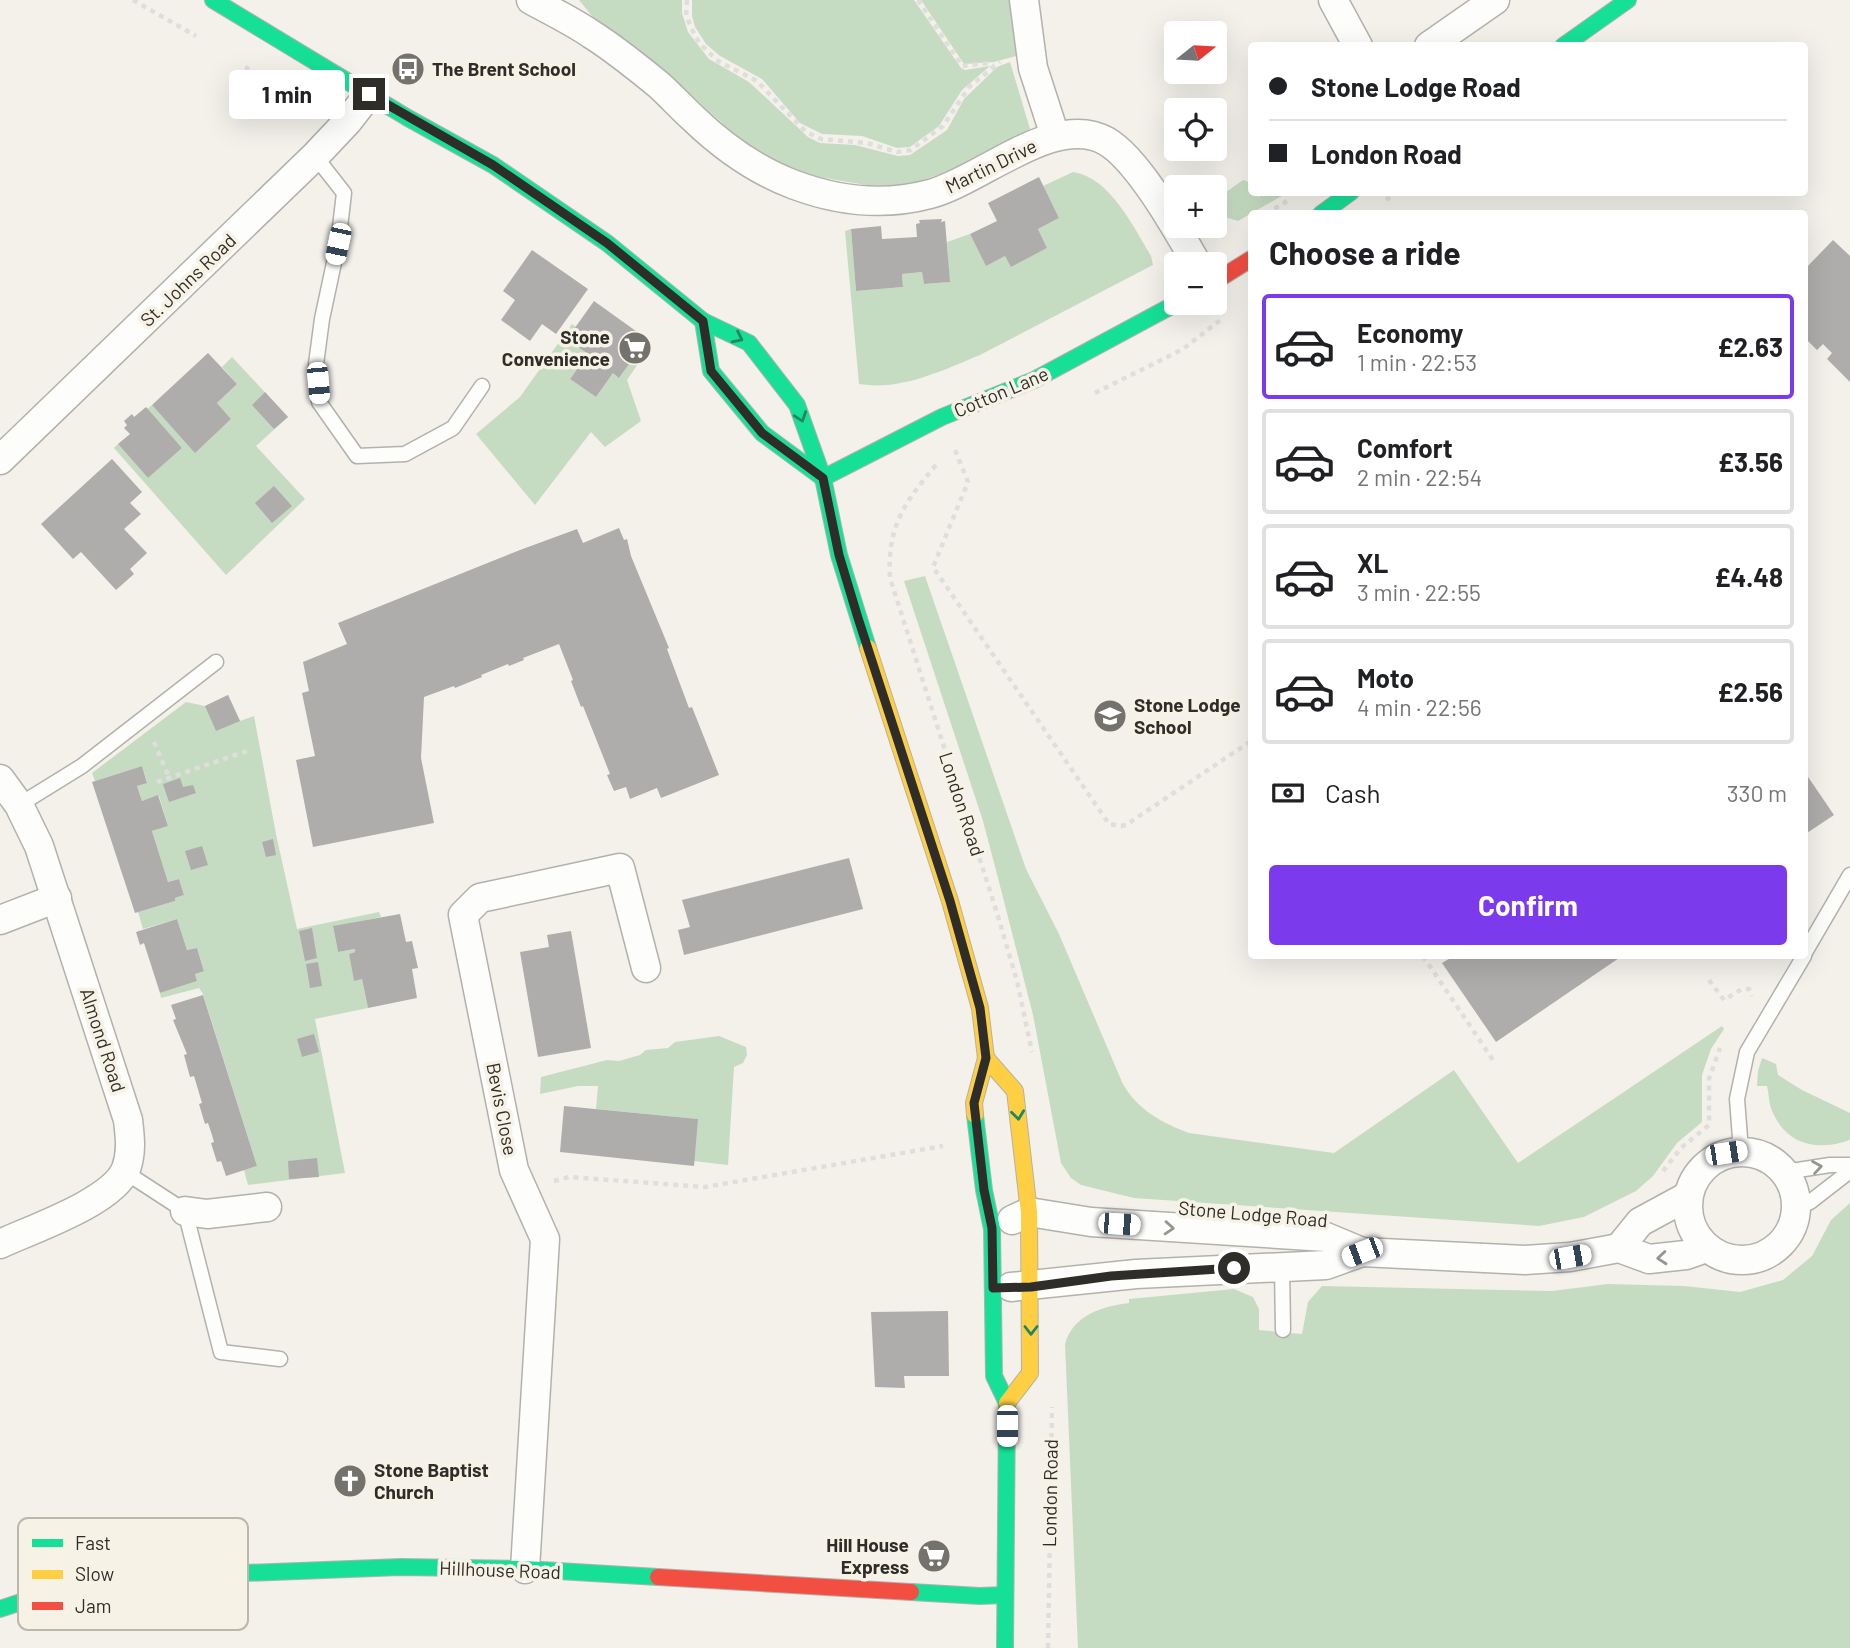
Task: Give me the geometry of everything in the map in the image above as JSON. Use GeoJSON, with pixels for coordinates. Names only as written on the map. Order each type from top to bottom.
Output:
{"type":"FeatureCollection","features":[{"type":"Feature","properties":{"kind":"main road"},"geometry":{"type":"LineString","coordinates":[[201,0],[215,2],[493,165],[607,243],[703,321],[749,343],[797,405],[823,478],[839,555],[950,901],[980,1008],[986,1058],[974,1103],[984,1190],[992,1228],[994,1376],[1007,1404],[1005,1648]]}},
{"type":"Feature","properties":{"kind":"main road"},"geometry":{"type":"LineString","coordinates":[[1569,42],[1628,0]]}},
{"type":"Feature","properties":{"kind":"main road"},"geometry":{"type":"LineString","coordinates":[[1326,210],[1346,196]]}},
{"type":"Feature","properties":{"kind":"main road"},"geometry":{"type":"LineString","coordinates":[[1227,274],[1248,261]]}},
{"type":"Feature","properties":{"kind":"main road","name":"Cotton Lane"},"geometry":{"type":"LineString","coordinates":[[823,478],[942,417],[1034,380],[1164,310]]}},
{"type":"Feature","properties":{"kind":"main road"},"geometry":{"type":"LineString","coordinates":[[703,321],[711,371],[762,433],[823,478]]}},
{"type":"Feature","properties":{"kind":"main road"},"geometry":{"type":"LineString","coordinates":[[986,1058],[1015,1091],[1028,1212],[1030,1373],[1007,1404]]}},
{"type":"Feature","properties":{"kind":"main road","name":"Hillhouse Road"},"geometry":{"type":"LineString","coordinates":[[248,1574],[376,1567],[525,1569],[975,1596],[1004,1595]]}},
{"type":"Feature","properties":{"kind":"main road","name":"Hillhouse Road"},"geometry":{"type":"LineString","coordinates":[[0,1609],[18,1603]]}},
{"type":"Feature","properties":{"kind":"street","name":"Martin Drive"},"geometry":{"type":"LineString","coordinates":[[531,0],[590,33],[622,56],[677,101],[717,139],[755,166],[793,184],[836,197],[879,201],[931,194],[969,179],[1030,146],[1055,136],[1084,133],[1107,141],[1118,150],[1155,196],[1190,252]]}},
{"type":"Feature","properties":{"kind":"street"},"geometry":{"type":"LineString","coordinates":[[1024,0],[1033,68],[1055,136]]}},
{"type":"Feature","properties":{"kind":"street"},"geometry":{"type":"LineString","coordinates":[[1334,0],[1356,42]]}},
{"type":"Feature","properties":{"kind":"street"},"geometry":{"type":"LineString","coordinates":[[1435,42],[1495,0]]}},
{"type":"Feature","properties":{"kind":"street","name":"St. Johns Road"},"geometry":{"type":"LineString","coordinates":[[0,460],[315,156],[369,94]]}},
{"type":"Feature","properties":{"kind":"street","name":"Almond Road"},"geometry":{"type":"LineString","coordinates":[[0,779],[19,806],[39,846],[128,1120],[131,1149],[125,1172]]}},
{"type":"Feature","properties":{"kind":"street","name":"Bevis Close"},"geometry":{"type":"LineString","coordinates":[[525,1569],[545,1239],[514,1170],[463,915],[480,898],[620,868],[646,968]]}},
{"type":"Feature","properties":{"kind":"street"},"geometry":{"type":"LineString","coordinates":[[0,920],[57,898]]}},
{"type":"Feature","properties":{"kind":"street"},"geometry":{"type":"LineString","coordinates":[[1741,1151],[1757,1153],[1772,1160],[1785,1172],[1796,1195],[1797,1208],[1787,1237],[1777,1248],[1749,1261],[1719,1256],[1706,1248],[1694,1233],[1688,1215],[1688,1196],[1692,1182],[1701,1169],[1726,1153],[1741,1151]]}},
{"type":"Feature","properties":{"kind":"street"},"geometry":{"type":"LineString","coordinates":[[0,1244],[86,1205],[108,1191],[125,1172]]}},
{"type":"Feature","properties":{"kind":"street"},"geometry":{"type":"LineString","coordinates":[[1619,1248],[1640,1222],[1688,1196]]}},
{"type":"Feature","properties":{"kind":"street"},"geometry":{"type":"LineString","coordinates":[[185,1211],[207,1214],[267,1207]]}},
{"type":"Feature","properties":{"kind":"street"},"geometry":{"type":"LineString","coordinates":[[992,1228],[1028,1212]]}},
{"type":"Feature","properties":{"kind":"street","name":"Stone Lodge Road"},"geometry":{"type":"LineString","coordinates":[[1028,1212],[1091,1222],[1326,1237],[1362,1252],[1525,1260],[1570,1257],[1619,1248],[1649,1259],[1686,1255],[1706,1248]]}},
{"type":"Feature","properties":{"kind":"street","name":"Stone Lodge Road"},"geometry":{"type":"LineString","coordinates":[[993,1288],[1031,1287],[1124,1275],[1326,1265],[1362,1252]]}},
{"type":"Feature","properties":{"kind":"lane"},"geometry":{"type":"LineString","coordinates":[[315,156],[344,193],[338,244],[317,352],[319,402],[357,456],[405,454],[453,428],[482,386]]}},
{"type":"Feature","properties":{"kind":"lane"},"geometry":{"type":"LineString","coordinates":[[19,806],[82,766],[216,662]]}},
{"type":"Feature","properties":{"kind":"lane"},"geometry":{"type":"LineString","coordinates":[[1808,948],[1850,876]]}},
{"type":"Feature","properties":{"kind":"lane"},"geometry":{"type":"LineString","coordinates":[[1741,1151],[1737,1098],[1747,1052],[1802,959]]}},
{"type":"Feature","properties":{"kind":"lane"},"geometry":{"type":"LineString","coordinates":[[1785,1172],[1830,1165],[1850,1165]]}},
{"type":"Feature","properties":{"kind":"lane"},"geometry":{"type":"LineString","coordinates":[[1797,1208],[1810,1202],[1850,1171]]}},
{"type":"Feature","properties":{"kind":"lane"},"geometry":{"type":"LineString","coordinates":[[125,1172],[185,1211],[221,1352],[280,1359]]}},
{"type":"Feature","properties":{"kind":"lane"},"geometry":{"type":"LineString","coordinates":[[1282,1267],[1283,1330]]}},
{"type":"Feature","properties":{"kind":"path"},"geometry":{"type":"LineString","coordinates":[[133,0],[199,38]]}},
{"type":"Feature","properties":{"kind":"path"},"geometry":{"type":"LineString","coordinates":[[687,0],[686,12],[690,26],[700,44],[718,61],[757,81],[809,135],[829,140],[867,143],[899,153],[911,150],[939,131],[969,87],[993,66],[989,63],[962,66],[918,0]]}},
{"type":"Feature","properties":{"kind":"path"},"geometry":{"type":"LineString","coordinates":[[244,66],[324,116]]}},
{"type":"Feature","properties":{"kind":"path"},"geometry":{"type":"LineString","coordinates":[[961,460],[968,482],[933,567],[1109,824],[1121,827],[1126,825],[1248,743]]}},
{"type":"Feature","properties":{"kind":"path","name":"London Road"},"geometry":{"type":"LineString","coordinates":[[936,465],[914,491],[896,524],[888,552],[890,578],[997,913],[1017,981],[1032,1054]]}},
{"type":"Feature","properties":{"kind":"path"},"geometry":{"type":"LineString","coordinates":[[140,721],[152,736],[169,777]]}},
{"type":"Feature","properties":{"kind":"path"},"geometry":{"type":"LineString","coordinates":[[157,782],[250,750]]}},
{"type":"Feature","properties":{"kind":"path"},"geometry":{"type":"LineString","coordinates":[[1425,959],[1493,1060]]}},
{"type":"Feature","properties":{"kind":"path"},"geometry":{"type":"LineString","coordinates":[[1709,980],[1722,1000],[1746,989],[1752,993],[1751,999]]}},
{"type":"Feature","properties":{"kind":"path"},"geometry":{"type":"LineString","coordinates":[[1657,1179],[1681,1148],[1709,1125],[1710,1072],[1724,1041]]}},
{"type":"Feature","properties":{"kind":"path"},"geometry":{"type":"LineString","coordinates":[[524,1194],[569,1177],[705,1187],[825,1164],[954,1146]]}},
{"type":"Feature","properties":{"kind":"path","name":"London Road"},"geometry":{"type":"LineString","coordinates":[[1048,1648],[1052,1404]]}},
{"type":"Feature","properties":{"kind":"green space"},"geometry":{"type":"Polygon","coordinates":[[[579,0],[682,0],[682,13],[688,32],[709,59],[749,82],[808,137],[820,143],[855,145],[898,156],[910,155],[947,130],[964,99],[997,67],[1010,62],[1030,129],[961,167],[914,183],[866,185],[813,176],[774,160],[743,141],[663,71],[596,21],[579,0]]]}},
{"type":"Feature","properties":{"kind":"green space"},"geometry":{"type":"Polygon","coordinates":[[[692,0],[914,0],[961,68],[965,70],[990,66],[962,90],[939,126],[910,147],[897,148],[862,136],[822,134],[800,123],[762,79],[720,56],[706,44],[695,27],[692,0]]]}},
{"type":"Feature","properties":{"kind":"green space"},"geometry":{"type":"Polygon","coordinates":[[[921,0],[1014,0],[1020,55],[994,62],[964,64],[921,0]]]}},
{"type":"Feature","properties":{"kind":"green space"},"geometry":{"type":"Polygon","coordinates":[[[1073,172],[1098,183],[1120,205],[1151,256],[1153,265],[980,355],[951,367],[890,385],[859,384],[845,231],[851,229],[856,291],[903,287],[902,274],[922,272],[924,284],[949,282],[947,242],[970,234],[986,265],[1005,256],[1011,266],[1047,248],[1038,229],[1059,218],[1043,186],[1073,172]]]}},
{"type":"Feature","properties":{"kind":"green space"},"geometry":{"type":"Polygon","coordinates":[[[1243,180],[1248,182],[1248,196],[1282,196],[1257,210],[1248,210],[1248,215],[1238,221],[1227,218],[1227,191],[1243,180]]]}},
{"type":"Feature","properties":{"kind":"green space"},"geometry":{"type":"Polygon","coordinates":[[[572,324],[576,327],[568,339],[588,354],[570,379],[596,397],[613,373],[620,377],[637,352],[643,356],[627,380],[641,421],[605,447],[591,432],[535,505],[476,434],[520,397],[572,324]]]}},
{"type":"Feature","properties":{"kind":"green space"},"geometry":{"type":"Polygon","coordinates":[[[232,357],[288,417],[256,446],[305,499],[226,575],[114,448],[118,444],[148,478],[182,448],[147,409],[152,405],[195,452],[231,419],[217,403],[237,384],[222,367],[232,357]]]}},
{"type":"Feature","properties":{"kind":"green space"},"geometry":{"type":"Polygon","coordinates":[[[925,576],[1026,869],[1059,934],[1122,1082],[1135,1100],[1151,1114],[1189,1133],[1334,1153],[1454,1070],[1518,1163],[1722,1026],[1724,1029],[1711,1049],[1702,1075],[1702,1122],[1677,1143],[1653,1176],[1636,1191],[1584,1217],[1539,1226],[1134,1198],[1081,1185],[1071,1178],[1061,1163],[1033,1015],[983,821],[904,581],[925,576]]]}},
{"type":"Feature","properties":{"kind":"green space"},"geometry":{"type":"Polygon","coordinates":[[[228,695],[240,721],[254,716],[297,929],[379,912],[381,917],[333,927],[338,952],[355,949],[355,952],[349,954],[354,980],[362,979],[368,1008],[315,1019],[345,1173],[248,1185],[244,1170],[257,1166],[203,994],[199,988],[161,998],[160,993],[197,981],[195,974],[204,970],[197,948],[187,950],[177,919],[143,929],[138,912],[175,901],[175,898],[184,895],[179,879],[168,882],[152,831],[168,826],[159,796],[142,801],[137,786],[147,782],[142,766],[95,781],[92,773],[186,702],[205,706],[228,695]]]}},
{"type":"Feature","properties":{"kind":"green space"},"geometry":{"type":"Polygon","coordinates":[[[719,1036],[746,1047],[747,1055],[743,1063],[734,1067],[728,1165],[693,1161],[697,1119],[596,1109],[598,1086],[578,1086],[540,1094],[541,1077],[607,1060],[619,1061],[640,1055],[646,1050],[668,1048],[675,1042],[719,1036]]]}},
{"type":"Feature","properties":{"kind":"green space"},"geometry":{"type":"Polygon","coordinates":[[[1762,1058],[1776,1064],[1778,1075],[1802,1090],[1850,1113],[1850,1140],[1816,1145],[1805,1143],[1787,1133],[1772,1110],[1767,1086],[1757,1086],[1762,1058]]]}},
{"type":"Feature","properties":{"kind":"green space"},"geometry":{"type":"Polygon","coordinates":[[[1850,1203],[1850,1648],[1078,1648],[1065,1344],[1075,1326],[1090,1314],[1129,1303],[1129,1299],[1234,1289],[1253,1297],[1259,1309],[1259,1330],[1302,1334],[1308,1302],[1322,1286],[1552,1291],[1608,1284],[1684,1286],[1740,1292],[1783,1280],[1812,1256],[1831,1220],[1850,1203]]]}},
{"type":"Feature","properties":{"kind":"building"},"geometry":{"type":"Polygon","coordinates":[[[1039,177],[1059,218],[1038,229],[1047,248],[1011,267],[1005,256],[986,266],[970,234],[997,221],[988,203],[1039,177]]]}},
{"type":"Feature","properties":{"kind":"building"},"geometry":{"type":"Polygon","coordinates":[[[942,219],[941,222],[945,221],[950,282],[924,284],[922,272],[902,274],[903,287],[856,291],[851,229],[881,226],[882,239],[917,237],[916,224],[920,223],[919,220],[942,219]]]}},
{"type":"Feature","properties":{"kind":"building"},"geometry":{"type":"Polygon","coordinates":[[[1833,240],[1850,256],[1850,382],[1827,359],[1832,353],[1823,344],[1817,350],[1808,341],[1808,266],[1833,240]]]}},
{"type":"Feature","properties":{"kind":"building"},"geometry":{"type":"Polygon","coordinates":[[[532,250],[588,289],[556,334],[542,324],[530,341],[501,320],[515,300],[503,291],[532,250]]]}},
{"type":"Feature","properties":{"kind":"building"},"geometry":{"type":"Polygon","coordinates":[[[594,301],[647,339],[619,378],[613,373],[596,397],[570,379],[588,354],[567,339],[594,301]]]}},
{"type":"Feature","properties":{"kind":"building"},"geometry":{"type":"Polygon","coordinates":[[[208,353],[237,384],[217,403],[231,419],[195,453],[152,405],[208,353]]]}},
{"type":"Feature","properties":{"kind":"building"},"geometry":{"type":"Polygon","coordinates":[[[265,392],[288,417],[274,429],[252,405],[265,392]]]}},
{"type":"Feature","properties":{"kind":"building"},"geometry":{"type":"Polygon","coordinates":[[[146,407],[182,448],[148,478],[118,444],[130,434],[124,428],[127,425],[124,421],[146,407]]]}},
{"type":"Feature","properties":{"kind":"building"},"geometry":{"type":"Polygon","coordinates":[[[112,459],[142,492],[130,503],[141,514],[124,529],[147,553],[130,569],[134,574],[116,590],[81,552],[73,559],[41,524],[112,459]]]}},
{"type":"Feature","properties":{"kind":"building"},"geometry":{"type":"Polygon","coordinates":[[[274,486],[292,506],[272,523],[255,503],[274,486]]]}},
{"type":"Feature","properties":{"kind":"building"},"geometry":{"type":"Polygon","coordinates":[[[619,528],[624,540],[627,539],[689,708],[692,707],[719,775],[661,798],[657,788],[630,799],[626,787],[614,791],[607,775],[610,774],[583,706],[581,707],[559,644],[455,688],[454,686],[424,697],[421,758],[434,823],[313,847],[296,760],[315,756],[302,693],[309,691],[303,662],[347,644],[338,623],[577,529],[583,543],[619,528]]]}},
{"type":"Feature","properties":{"kind":"building"},"geometry":{"type":"Polygon","coordinates":[[[228,695],[240,721],[216,731],[205,706],[228,695]]]}},
{"type":"Feature","properties":{"kind":"building"},"geometry":{"type":"Polygon","coordinates":[[[142,766],[147,783],[137,786],[142,801],[158,795],[168,826],[152,831],[168,882],[179,879],[184,895],[175,898],[175,901],[135,913],[92,782],[142,766]]]}},
{"type":"Feature","properties":{"kind":"building"},"geometry":{"type":"Polygon","coordinates":[[[1808,777],[1834,815],[1808,832],[1808,777]]]}},
{"type":"Feature","properties":{"kind":"building"},"geometry":{"type":"Polygon","coordinates":[[[180,778],[183,787],[193,785],[196,793],[169,802],[163,784],[180,778]]]}},
{"type":"Feature","properties":{"kind":"building"},"geometry":{"type":"Polygon","coordinates":[[[273,839],[276,855],[266,857],[262,842],[273,839]]]}},
{"type":"Feature","properties":{"kind":"building"},"geometry":{"type":"Polygon","coordinates":[[[202,846],[208,865],[191,870],[185,851],[202,846]]]}},
{"type":"Feature","properties":{"kind":"building"},"geometry":{"type":"Polygon","coordinates":[[[849,858],[863,909],[684,955],[678,930],[690,927],[682,900],[849,858]]]}},
{"type":"Feature","properties":{"kind":"building"},"geometry":{"type":"Polygon","coordinates":[[[400,914],[406,942],[412,941],[418,968],[412,969],[417,998],[368,1008],[362,979],[354,981],[349,954],[355,952],[355,949],[338,952],[333,926],[400,914]]]}},
{"type":"Feature","properties":{"kind":"building"},"geometry":{"type":"Polygon","coordinates":[[[177,919],[187,950],[197,948],[204,971],[195,974],[197,981],[160,993],[144,943],[140,945],[136,932],[177,919]]]}},
{"type":"Feature","properties":{"kind":"building"},"geometry":{"type":"Polygon","coordinates":[[[312,928],[317,958],[305,961],[299,931],[312,928]]]}},
{"type":"Feature","properties":{"kind":"building"},"geometry":{"type":"Polygon","coordinates":[[[571,931],[591,1048],[538,1057],[520,952],[549,947],[547,935],[571,931]]]}},
{"type":"Feature","properties":{"kind":"building"},"geometry":{"type":"Polygon","coordinates":[[[1449,959],[1618,959],[1496,1042],[1442,963],[1449,959]]]}},
{"type":"Feature","properties":{"kind":"building"},"geometry":{"type":"Polygon","coordinates":[[[318,962],[322,986],[310,988],[306,964],[318,962]]]}},
{"type":"Feature","properties":{"kind":"building"},"geometry":{"type":"Polygon","coordinates":[[[203,995],[257,1166],[226,1176],[221,1161],[217,1162],[211,1143],[214,1142],[212,1135],[208,1123],[205,1124],[194,1076],[190,1077],[184,1055],[187,1054],[173,1020],[176,1019],[171,1005],[203,995]]]}},
{"type":"Feature","properties":{"kind":"building"},"geometry":{"type":"Polygon","coordinates":[[[314,1034],[319,1052],[302,1057],[297,1039],[314,1034]]]}},
{"type":"Feature","properties":{"kind":"building"},"geometry":{"type":"Polygon","coordinates":[[[564,1106],[698,1119],[694,1166],[560,1152],[564,1106]]]}},
{"type":"Feature","properties":{"kind":"building"},"geometry":{"type":"Polygon","coordinates":[[[317,1158],[319,1177],[289,1179],[288,1161],[317,1158]]]}},
{"type":"Feature","properties":{"kind":"building"},"geometry":{"type":"Polygon","coordinates":[[[948,1311],[949,1376],[904,1376],[905,1388],[875,1387],[871,1312],[948,1311]]]}},
{"type":"Feature","properties":{"kind":"traffic: fast"},"geometry":{"type":"LineString","coordinates":[[213,0],[408,118],[493,165],[607,243],[703,321],[749,343],[797,405],[823,478],[839,555],[868,648]]}},
{"type":"Feature","properties":{"kind":"traffic: fast"},"geometry":{"type":"LineString","coordinates":[[1569,42],[1628,0]]}},
{"type":"Feature","properties":{"kind":"traffic: fast"},"geometry":{"type":"LineString","coordinates":[[1326,210],[1346,196]]}},
{"type":"Feature","properties":{"kind":"traffic: fast"},"geometry":{"type":"LineString","coordinates":[[823,478],[942,417],[1034,380],[1164,310]]}},
{"type":"Feature","properties":{"kind":"traffic: fast"},"geometry":{"type":"LineString","coordinates":[[703,321],[711,371],[762,433],[823,478]]}},
{"type":"Feature","properties":{"kind":"traffic: fast"},"geometry":{"type":"LineString","coordinates":[[975,1115],[984,1190],[992,1229],[994,1376],[1007,1403],[1005,1648]]}},
{"type":"Feature","properties":{"kind":"traffic: fast"},"geometry":{"type":"LineString","coordinates":[[248,1573],[401,1567],[525,1569],[658,1577]]}},
{"type":"Feature","properties":{"kind":"traffic: fast"},"geometry":{"type":"LineString","coordinates":[[911,1592],[1004,1595]]}},
{"type":"Feature","properties":{"kind":"traffic: fast"},"geometry":{"type":"LineString","coordinates":[[0,1609],[18,1603]]}},
{"type":"Feature","properties":{"kind":"traffic: slow"},"geometry":{"type":"LineString","coordinates":[[868,648],[950,901],[980,1008],[986,1058],[974,1103],[975,1115]]}},
{"type":"Feature","properties":{"kind":"traffic: slow"},"geometry":{"type":"LineString","coordinates":[[986,1058],[1015,1091],[1029,1212],[1030,1373],[1007,1403]]}},
{"type":"Feature","properties":{"kind":"traffic: jam"},"geometry":{"type":"LineString","coordinates":[[1227,274],[1248,261]]}},
{"type":"Feature","properties":{"kind":"traffic: jam"},"geometry":{"type":"LineString","coordinates":[[658,1577],[911,1592]]}},
{"type":"Feature","properties":{"kind":"place","name":"The Brent School"},"geometry":{"type":"Point","coordinates":[408,69]}},
{"type":"Feature","properties":{"kind":"place","name":"Stone Convenience"},"geometry":{"type":"Point","coordinates":[635,348]}},
{"type":"Feature","properties":{"kind":"place","name":"Stone Lodge School"},"geometry":{"type":"Point","coordinates":[1110,716]}},
{"type":"Feature","properties":{"kind":"place","name":"Stone Baptist Church"},"geometry":{"type":"Point","coordinates":[350,1481]}},
{"type":"Feature","properties":{"kind":"place","name":"Hill House Express"},"geometry":{"type":"Point","coordinates":[934,1556]}},
{"type":"Feature","properties":{"kind":"route"},"geometry":{"type":"LineString","coordinates":[[369,94],[493,165],[607,243],[703,321],[711,371],[762,433],[823,478],[839,555],[950,901],[980,1008],[986,1058],[974,1103],[984,1190],[992,1228],[993,1288],[1031,1287],[1111,1276],[1234,1268]]}}]}
